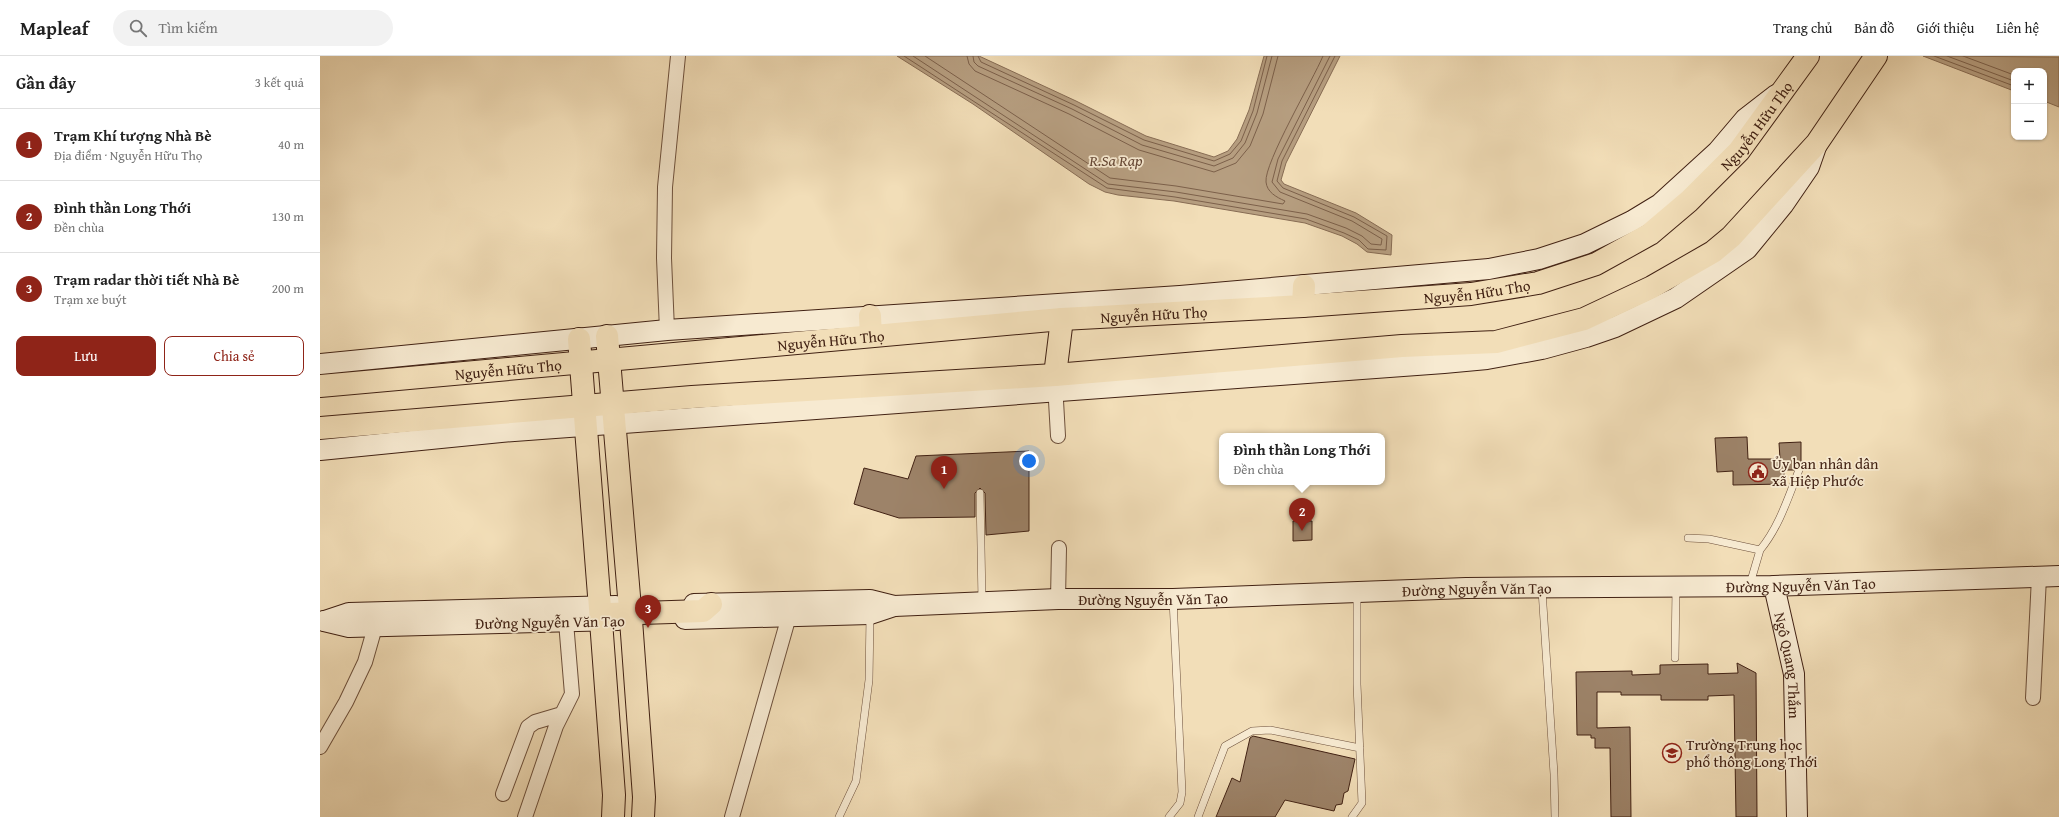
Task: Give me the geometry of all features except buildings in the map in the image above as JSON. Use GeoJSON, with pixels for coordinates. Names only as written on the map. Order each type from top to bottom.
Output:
{"type":"FeatureCollection","features":[{"type":"Feature","properties":{"kind":"main road","name":"Nguyễn Hữu Thọ"},"geometry":{"type":"LineString","coordinates":[[320,386],[609,360],[870,326],[1303,296],[1471,294],[1538,282],[1596,264],[1650,234],[1689,201],[1739,151],[1808,56]]}},
{"type":"Feature","properties":{"kind":"main road"},"geometry":{"type":"LineString","coordinates":[[320,428],[585,416],[1055,383],[1146,376],[1402,346],[1496,342],[1584,319],[1652,287],[1713,252],[1731,237],[1817,143],[1876,56]]}},
{"type":"Feature","properties":{"kind":"main road","name":"Nguyễn Hữu Thọ"},"geometry":{"type":"LineString","coordinates":[[320,364],[666,330],[870,326],[1062,319],[1303,296]]}},
{"type":"Feature","properties":{"kind":"main road"},"geometry":{"type":"LineString","coordinates":[[1055,383],[1062,319]]}},
{"type":"Feature","properties":{"kind":"main road"},"geometry":{"type":"LineString","coordinates":[[607,336],[644,797],[643,817]]}},
{"type":"Feature","properties":{"kind":"main road"},"geometry":{"type":"LineString","coordinates":[[579,338],[614,795],[613,817]]}},
{"type":"Feature","properties":{"kind":"main road"},"geometry":{"type":"LineString","coordinates":[[320,450],[501,432],[585,416]]}},
{"type":"Feature","properties":{"kind":"main road","name":"Đường Nguyễn Văn Tạo"},"geometry":{"type":"LineString","coordinates":[[711,604],[870,600],[894,606],[982,604],[1058,599],[1173,599],[1542,587],[1774,586],[2059,576]]}},
{"type":"Feature","properties":{"kind":"main road","name":"Ngô Quang Thắm"},"geometry":{"type":"LineString","coordinates":[[1774,586],[1794,674],[1797,817]]}},
{"type":"Feature","properties":{"kind":"main road"},"geometry":{"type":"LineString","coordinates":[[600,614],[703,611],[711,604]]}},
{"type":"Feature","properties":{"kind":"main road","name":"Đường Nguyễn Văn Tạo"},"geometry":{"type":"LineString","coordinates":[[630,613],[789,616],[870,614],[894,606]]}},
{"type":"Feature","properties":{"kind":"main road","name":"Đường Nguyễn Văn Tạo"},"geometry":{"type":"LineString","coordinates":[[322,621],[349,613],[600,614]]}},
{"type":"Feature","properties":{"kind":"main road","name":"Đường Nguyễn Văn Tạo"},"geometry":{"type":"LineString","coordinates":[[322,621],[349,627],[375,627],[566,622],[600,614]]}},
{"type":"Feature","properties":{"kind":"street"},"geometry":{"type":"LineString","coordinates":[[666,330],[664,258],[665,187],[678,56]]}},
{"type":"Feature","properties":{"kind":"street"},"geometry":{"type":"LineString","coordinates":[[1055,383],[1058,436]]}},
{"type":"Feature","properties":{"kind":"street"},"geometry":{"type":"LineString","coordinates":[[1058,599],[1059,548]]}},
{"type":"Feature","properties":{"kind":"street"},"geometry":{"type":"LineString","coordinates":[[2033,698],[2039,577]]}},
{"type":"Feature","properties":{"kind":"street"},"geometry":{"type":"LineString","coordinates":[[732,817],[789,616]]}},
{"type":"Feature","properties":{"kind":"street"},"geometry":{"type":"LineString","coordinates":[[526,817],[573,687],[566,622]]}},
{"type":"Feature","properties":{"kind":"street"},"geometry":{"type":"LineString","coordinates":[[320,747],[346,702],[365,662],[375,627]]}},
{"type":"Feature","properties":{"kind":"street"},"geometry":{"type":"LineString","coordinates":[[503,794],[528,727],[532,723],[562,714]]}},
{"type":"Feature","properties":{"kind":"lane"},"geometry":{"type":"LineString","coordinates":[[1750,586],[1760,550],[1771,536],[1778,523],[1799,470]]}},
{"type":"Feature","properties":{"kind":"lane"},"geometry":{"type":"LineString","coordinates":[[980,493],[982,604]]}},
{"type":"Feature","properties":{"kind":"lane"},"geometry":{"type":"LineString","coordinates":[[1688,538],[1709,539],[1760,550]]}},
{"type":"Feature","properties":{"kind":"lane"},"geometry":{"type":"LineString","coordinates":[[1675,658],[1676,586]]}},
{"type":"Feature","properties":{"kind":"lane"},"geometry":{"type":"LineString","coordinates":[[1542,587],[1555,817]]}},
{"type":"Feature","properties":{"kind":"lane"},"geometry":{"type":"LineString","coordinates":[[1352,817],[1362,803],[1357,684],[1357,592]]}},
{"type":"Feature","properties":{"kind":"lane"},"geometry":{"type":"LineString","coordinates":[[1169,817],[1180,803],[1182,792],[1173,599]]}},
{"type":"Feature","properties":{"kind":"lane"},"geometry":{"type":"LineString","coordinates":[[839,817],[856,781],[869,680],[870,614]]}},
{"type":"Feature","properties":{"kind":"lane"},"geometry":{"type":"LineString","coordinates":[[1198,817],[1225,746],[1252,731],[1270,730],[1360,748]]}},
{"type":"Feature","properties":{"kind":"water","name":"R.Sa Rạp"},"geometry":{"type":"Polygon","coordinates":[[[897,56],[979,56],[1076,101],[1146,136],[1214,157],[1228,151],[1237,139],[1249,110],[1264,56],[1340,56],[1286,163],[1281,180],[1284,184],[1356,213],[1392,235],[1391,255],[1367,252],[1357,244],[1342,236],[1305,223],[1174,201],[1118,195],[1105,192],[1089,184],[973,104],[897,56]]]}},
{"type":"Feature","properties":{"kind":"water"},"geometry":{"type":"Polygon","coordinates":[[[1923,56],[2059,57],[2059,107],[2047,102],[2047,68],[2011,68],[2011,90],[1923,56]]]}},
{"type":"Feature","properties":{"kind":"place","name":"Ủy ban nhân dân xã Hiệp Phước"},"geometry":{"type":"Point","coordinates":[1758,472]}},
{"type":"Feature","properties":{"kind":"place","name":"Trạm Khí tượng Nhà Bè"},"geometry":{"type":"Point","coordinates":[944,489]}},
{"type":"Feature","properties":{"kind":"place","name":"Đình thần Long Thới"},"geometry":{"type":"Point","coordinates":[1302,531]}},
{"type":"Feature","properties":{"kind":"place","name":"Trạm radar thời tiết Nhà Bè"},"geometry":{"type":"Point","coordinates":[648,628]}},
{"type":"Feature","properties":{"kind":"place","name":"Trường Trung học phổ thông Long Thới"},"geometry":{"type":"Point","coordinates":[1672,753]}}]}
